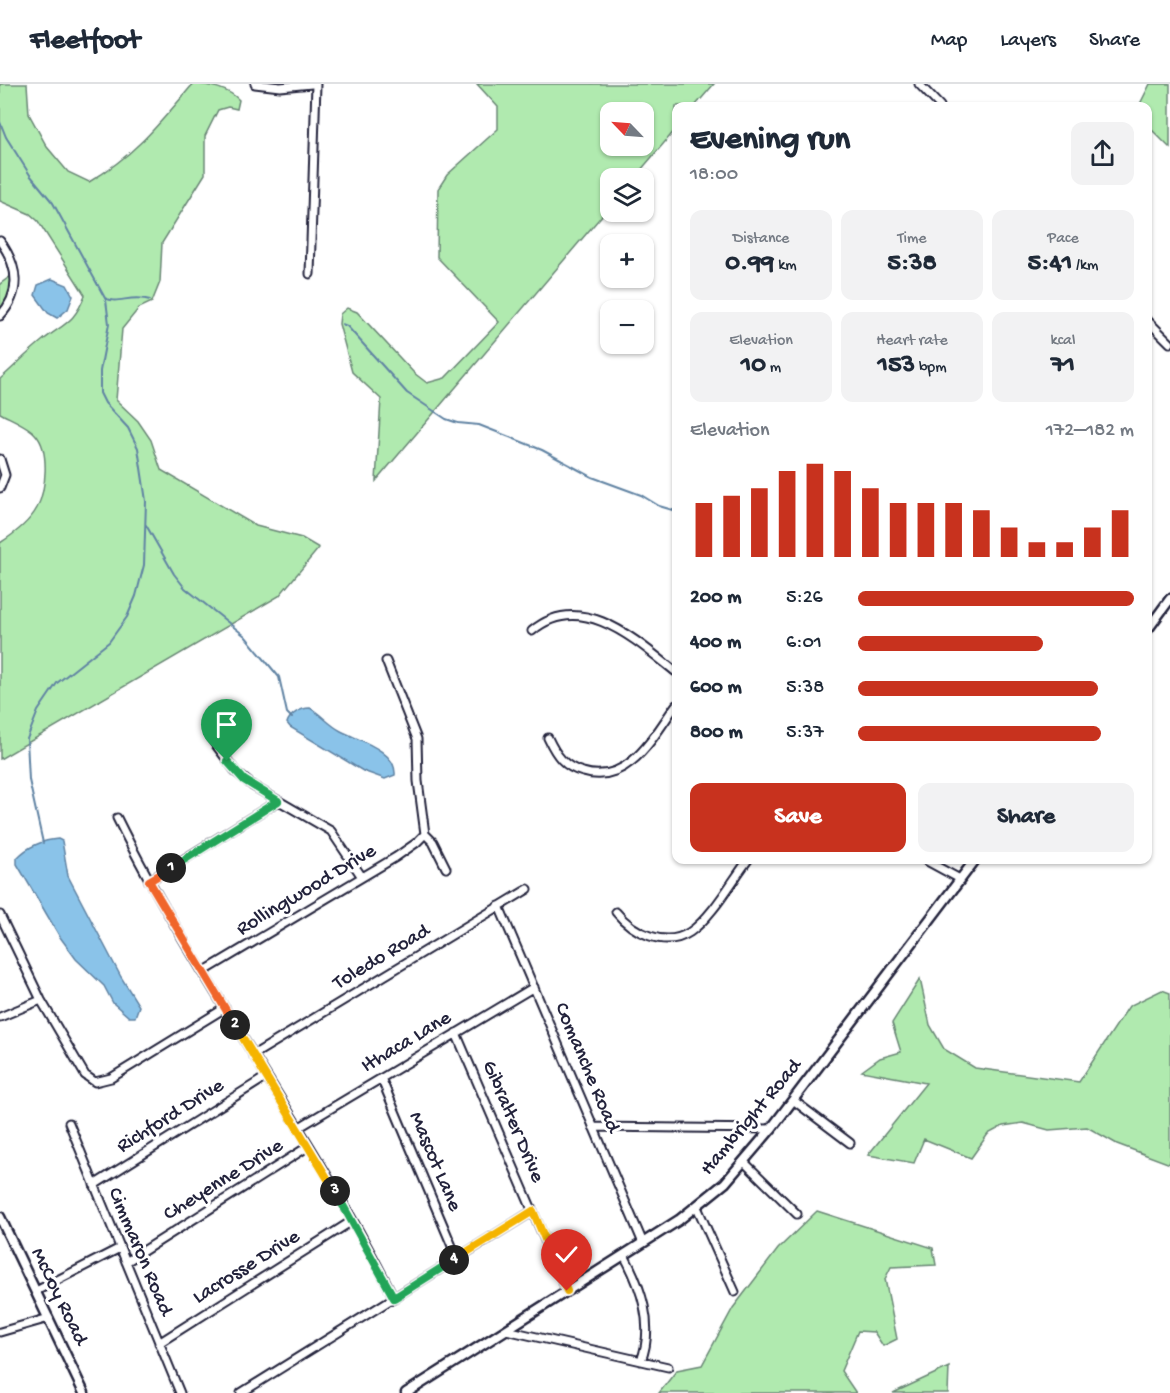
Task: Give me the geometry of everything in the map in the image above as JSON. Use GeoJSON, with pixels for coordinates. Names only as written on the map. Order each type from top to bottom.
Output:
{"type":"FeatureCollection","features":[{"type":"Feature","properties":{"kind":"main road"},"geometry":{"type":"LineString","coordinates":[[1152,624],[1170,599]]}},
{"type":"Feature","properties":{"kind":"main road","name":"Hambright Road"},"geometry":{"type":"LineString","coordinates":[[406,1393],[697,1207],[744,1162],[771,1129],[972,864]]}},
{"type":"Feature","properties":{"kind":"main road","name":"McCoy Road"},"geometry":{"type":"LineString","coordinates":[[0,1217],[84,1393]]}},
{"type":"Feature","properties":{"kind":"street"},"geometry":{"type":"LineString","coordinates":[[255,84],[280,87],[314,84],[310,274]]}},
{"type":"Feature","properties":{"kind":"street"},"geometry":{"type":"LineString","coordinates":[[919,84],[936,102]]}},
{"type":"Feature","properties":{"kind":"street"},"geometry":{"type":"LineString","coordinates":[[0,241],[8,251],[15,273],[15,293],[0,316]]}},
{"type":"Feature","properties":{"kind":"street"},"geometry":{"type":"LineString","coordinates":[[1152,325],[1170,343]]}},
{"type":"Feature","properties":{"kind":"street"},"geometry":{"type":"LineString","coordinates":[[0,459],[5,475],[0,488]]}},
{"type":"Feature","properties":{"kind":"street"},"geometry":{"type":"LineString","coordinates":[[532,630],[544,622],[560,618],[581,616],[601,620],[619,628],[672,669]]}},
{"type":"Feature","properties":{"kind":"street"},"geometry":{"type":"LineString","coordinates":[[386,661],[415,733],[425,834],[433,842],[446,868]]}},
{"type":"Feature","properties":{"kind":"street"},"geometry":{"type":"LineString","coordinates":[[548,738],[556,755],[567,765],[582,772],[606,774],[630,763],[672,710]]}},
{"type":"Feature","properties":{"kind":"street"},"geometry":{"type":"LineString","coordinates":[[213,741],[244,780],[331,831],[362,877]]}},
{"type":"Feature","properties":{"kind":"street"},"geometry":{"type":"LineString","coordinates":[[149,881],[278,801]]}},
{"type":"Feature","properties":{"kind":"street"},"geometry":{"type":"LineString","coordinates":[[117,818],[149,881],[309,1146],[394,1298]]}},
{"type":"Feature","properties":{"kind":"street","name":"Rollingwood Drive"},"geometry":{"type":"LineString","coordinates":[[203,972],[362,877],[416,843],[425,834]]}},
{"type":"Feature","properties":{"kind":"street"},"geometry":{"type":"LineString","coordinates":[[616,912],[634,929],[650,936],[669,938],[684,935],[704,918],[745,864]]}},
{"type":"Feature","properties":{"kind":"street"},"geometry":{"type":"LineString","coordinates":[[933,864],[960,879]]}},
{"type":"Feature","properties":{"kind":"street","name":"Toledo Road"},"geometry":{"type":"LineString","coordinates":[[253,1054],[528,889]]}},
{"type":"Feature","properties":{"kind":"street","name":"Comanche Road"},"geometry":{"type":"LineString","coordinates":[[499,906],[643,1243]]}},
{"type":"Feature","properties":{"kind":"street"},"geometry":{"type":"LineString","coordinates":[[0,915],[41,1000],[85,1075],[98,1082],[111,1078],[225,1008]]}},
{"type":"Feature","properties":{"kind":"street","name":"Ithaca Lane"},"geometry":{"type":"LineString","coordinates":[[298,1128],[534,987]]}},
{"type":"Feature","properties":{"kind":"street"},"geometry":{"type":"LineString","coordinates":[[0,1017],[41,1000]]}},
{"type":"Feature","properties":{"kind":"street","name":"Gibralter Drive"},"geometry":{"type":"LineString","coordinates":[[456,1034],[567,1291]]}},
{"type":"Feature","properties":{"kind":"street","name":"Richford Drive"},"geometry":{"type":"LineString","coordinates":[[94,1185],[266,1077]]}},
{"type":"Feature","properties":{"kind":"street","name":"Mascot Lane"},"geometry":{"type":"LineString","coordinates":[[381,1078],[457,1258]]}},
{"type":"Feature","properties":{"kind":"street"},"geometry":{"type":"LineString","coordinates":[[793,1100],[850,1143]]}},
{"type":"Feature","properties":{"kind":"street","name":"Cimmaron Road"},"geometry":{"type":"LineString","coordinates":[[69,1123],[180,1393]]}},
{"type":"Feature","properties":{"kind":"street"},"geometry":{"type":"LineString","coordinates":[[593,1127],[771,1129]]}},
{"type":"Feature","properties":{"kind":"street","name":"Cheyenne Drive"},"geometry":{"type":"LineString","coordinates":[[126,1262],[309,1146]]}},
{"type":"Feature","properties":{"kind":"street"},"geometry":{"type":"LineString","coordinates":[[744,1162],[797,1214]]}},
{"type":"Feature","properties":{"kind":"street"},"geometry":{"type":"LineString","coordinates":[[697,1207],[735,1292]]}},
{"type":"Feature","properties":{"kind":"street"},"geometry":{"type":"LineString","coordinates":[[241,1393],[533,1211]]}},
{"type":"Feature","properties":{"kind":"street","name":"Lacrosse Drive"},"geometry":{"type":"LineString","coordinates":[[159,1343],[352,1221]]}},
{"type":"Feature","properties":{"kind":"street"},"geometry":{"type":"LineString","coordinates":[[36,1291],[120,1248]]}},
{"type":"Feature","properties":{"kind":"street"},"geometry":{"type":"LineString","coordinates":[[624,1255],[637,1281],[645,1311],[647,1335],[641,1361]]}},
{"type":"Feature","properties":{"kind":"street"},"geometry":{"type":"LineString","coordinates":[[0,1332],[48,1318]]}},
{"type":"Feature","properties":{"kind":"street"},"geometry":{"type":"LineString","coordinates":[[506,1330],[668,1366]]}},
{"type":"Feature","properties":{"kind":"green space"},"geometry":{"type":"Polygon","coordinates":[[[0,84],[27,84],[29,114],[47,147],[68,172],[89,182],[133,150],[193,84],[218,88],[239,100],[237,109],[228,107],[218,110],[205,136],[205,174],[162,243],[160,282],[152,302],[139,308],[122,329],[116,400],[138,421],[151,440],[161,470],[256,526],[302,538],[319,548],[279,596],[0,759],[0,543],[21,528],[37,508],[43,491],[45,460],[36,435],[0,413],[0,379],[36,346],[68,322],[77,312],[85,295],[38,221],[30,214],[0,201],[0,84]]]}},
{"type":"Feature","properties":{"kind":"green space"},"geometry":{"type":"Polygon","coordinates":[[[477,84],[714,84],[698,102],[672,102],[672,134],[654,155],[654,102],[600,102],[600,156],[653,156],[643,168],[600,168],[600,218],[376,481],[381,399],[352,372],[339,324],[340,314],[347,308],[357,312],[414,373],[427,383],[445,378],[499,322],[437,257],[438,189],[447,175],[498,129],[498,107],[477,84]]]}},
{"type":"Feature","properties":{"kind":"green space"},"geometry":{"type":"Polygon","coordinates":[[[1150,84],[1170,84],[1170,148],[1152,130],[1152,102],[1141,102],[1150,84]]]}},
{"type":"Feature","properties":{"kind":"green space"},"geometry":{"type":"Polygon","coordinates":[[[15,273],[15,293],[0,316],[0,284],[15,273]]]}},
{"type":"Feature","properties":{"kind":"green space"},"geometry":{"type":"Polygon","coordinates":[[[920,979],[930,1025],[944,1049],[975,1068],[1079,1082],[1129,1006],[1162,990],[1170,993],[1170,1164],[1117,1144],[1087,1127],[1049,1130],[1023,1123],[1003,1126],[988,1134],[971,1158],[924,1139],[914,1163],[868,1155],[926,1083],[862,1071],[880,1058],[901,1052],[892,1023],[920,979]]]}},
{"type":"Feature","properties":{"kind":"green space"},"geometry":{"type":"Polygon","coordinates":[[[817,1211],[933,1248],[936,1265],[891,1267],[885,1279],[897,1339],[883,1346],[874,1332],[858,1331],[841,1371],[856,1393],[659,1393],[677,1370],[702,1365],[733,1308],[778,1249],[817,1211]]]}},
{"type":"Feature","properties":{"kind":"green space"},"geometry":{"type":"Polygon","coordinates":[[[949,1367],[948,1393],[893,1393],[949,1367]]]}},
{"type":"Feature","properties":{"kind":"water"},"geometry":{"type":"Polygon","coordinates":[[[52,279],[67,285],[73,296],[68,309],[57,318],[48,313],[35,295],[38,285],[52,279]]]}},
{"type":"Feature","properties":{"kind":"water"},"geometry":{"type":"Polygon","coordinates":[[[310,708],[337,729],[383,753],[390,759],[395,775],[385,779],[363,771],[290,727],[287,723],[293,714],[310,708]]]}},
{"type":"Feature","properties":{"kind":"water"},"geometry":{"type":"Polygon","coordinates":[[[58,839],[62,841],[68,876],[121,977],[139,1006],[135,1017],[129,1017],[113,1003],[104,986],[76,959],[60,937],[17,864],[17,858],[30,847],[58,839]]]}},
{"type":"Feature","properties":{"kind":"waterway"},"geometry":{"type":"LineString","coordinates":[[0,122],[6,137],[30,175],[53,203],[106,300],[109,324],[100,371],[100,393],[105,403],[128,428],[138,448],[146,501],[144,565],[136,596],[127,617],[109,642],[57,683],[38,711],[27,739],[29,780],[43,843]]}},
{"type":"Feature","properties":{"kind":"waterway"},"geometry":{"type":"LineString","coordinates":[[105,298],[150,300]]}},
{"type":"Feature","properties":{"kind":"waterway"},"geometry":{"type":"LineString","coordinates":[[342,324],[347,326],[407,393],[446,419],[479,425],[542,450],[592,477],[641,495],[659,506],[672,510]]}},
{"type":"Feature","properties":{"kind":"waterway"},"geometry":{"type":"LineString","coordinates":[[146,525],[174,574],[185,588],[245,636],[279,677],[287,713],[292,718]]}},
{"type":"Feature","properties":{"kind":"route"},"geometry":{"type":"LineString","coordinates":[[227,761],[244,780],[278,801],[149,881],[309,1146],[394,1298],[533,1211],[567,1291]]}}]}
